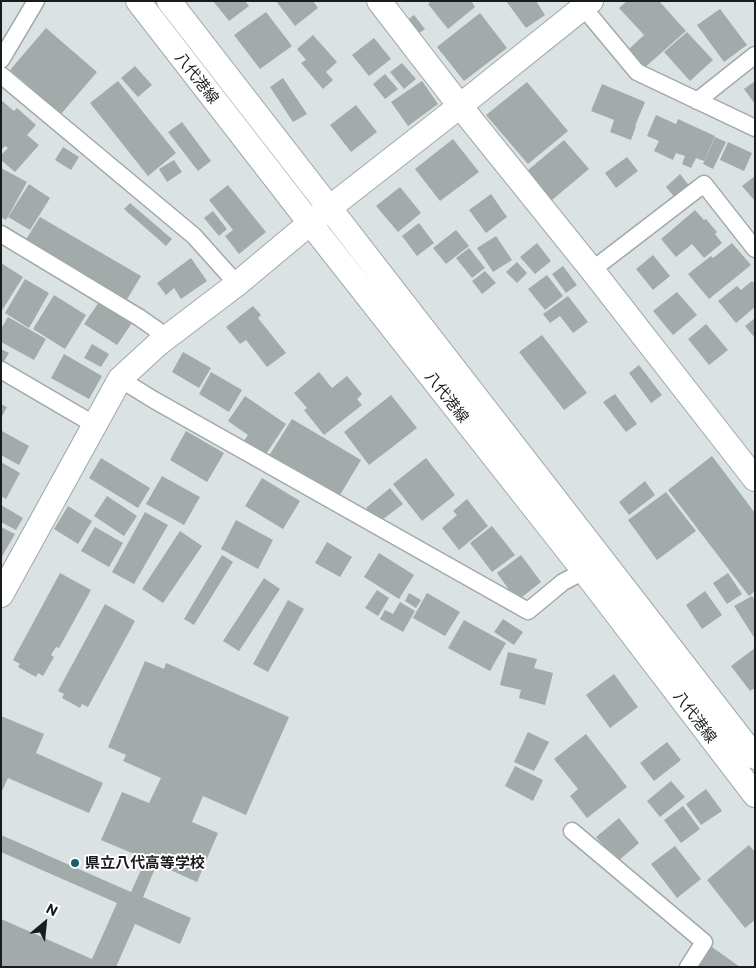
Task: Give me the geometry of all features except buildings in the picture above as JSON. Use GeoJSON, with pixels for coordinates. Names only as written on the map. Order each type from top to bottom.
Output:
{"type":"FeatureCollection","features":[{"type":"Feature","properties":{"kind":"main road","name":"八代港線"},"geometry":{"type":"LineString","coordinates":[[138,1],[584,571],[755,795]]}},
{"type":"Feature","properties":{"kind":"main road","name":"八代港線"},"geometry":{"type":"LineString","coordinates":[[169,1],[755,757]]}},
{"type":"Feature","properties":{"kind":"main road"},"geometry":{"type":"LineString","coordinates":[[379,1],[755,479]]}},
{"type":"Feature","properties":{"kind":"main road"},"geometry":{"type":"LineString","coordinates":[[1,594],[120,379],[158,344],[237,284],[310,223],[460,106],[584,3]]}},
{"type":"Feature","properties":{"kind":"street"},"geometry":{"type":"LineString","coordinates":[[1,60],[36,1]]}},
{"type":"Feature","properties":{"kind":"street"},"geometry":{"type":"LineString","coordinates":[[584,3],[637,72],[755,128]]}},
{"type":"Feature","properties":{"kind":"street"},"geometry":{"type":"LineString","coordinates":[[697,101],[755,55]]}},
{"type":"Feature","properties":{"kind":"street"},"geometry":{"type":"LineString","coordinates":[[1,74],[194,236],[237,284]]}},
{"type":"Feature","properties":{"kind":"street"},"geometry":{"type":"LineString","coordinates":[[592,270],[704,184],[755,249]]}},
{"type":"Feature","properties":{"kind":"street"},"geometry":{"type":"LineString","coordinates":[[1,234],[140,318],[167,337]]}},
{"type":"Feature","properties":{"kind":"street"},"geometry":{"type":"LineString","coordinates":[[1,370],[95,425]]}},
{"type":"Feature","properties":{"kind":"street"},"geometry":{"type":"LineString","coordinates":[[120,379],[528,611],[563,582],[584,571]]}},
{"type":"Feature","properties":{"kind":"street"},"geometry":{"type":"LineString","coordinates":[[572,831],[704,942],[688,967]]}},
{"type":"Feature","properties":{"kind":"place","name":"県立八代高等学校"},"geometry":{"type":"Point","coordinates":[75,863]}}]}
